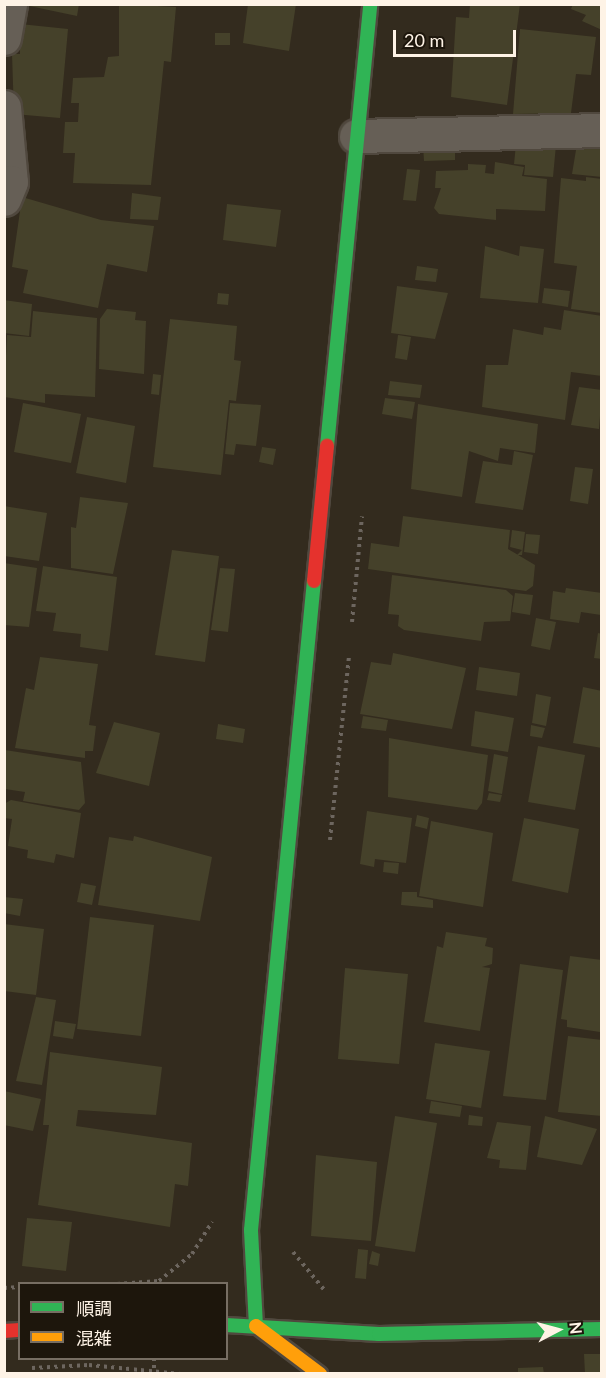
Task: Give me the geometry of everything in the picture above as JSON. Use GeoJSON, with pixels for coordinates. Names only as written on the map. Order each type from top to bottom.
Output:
{"type":"FeatureCollection","features":[{"type":"Feature","properties":{"kind":"street"},"geometry":{"type":"LineString","coordinates":[[4,38],[10,4]]}},
{"type":"Feature","properties":{"kind":"street"},"geometry":{"type":"LineString","coordinates":[[256,1326],[251,1230],[370,4]]}},
{"type":"Feature","properties":{"kind":"street"},"geometry":{"type":"LineString","coordinates":[[4,108],[11,182],[4,199]]}},
{"type":"Feature","properties":{"kind":"street"},"geometry":{"type":"LineString","coordinates":[[356,136],[602,130]]}},
{"type":"Feature","properties":{"kind":"street"},"geometry":{"type":"LineString","coordinates":[[228,1325],[379,1335],[602,1329]]}},
{"type":"Feature","properties":{"kind":"street"},"geometry":{"type":"LineString","coordinates":[[256,1326],[320,1374]]}},
{"type":"Feature","properties":{"kind":"path"},"geometry":{"type":"LineString","coordinates":[[352,622],[362,516]]}},
{"type":"Feature","properties":{"kind":"path"},"geometry":{"type":"LineString","coordinates":[[329,849],[349,655]]}},
{"type":"Feature","properties":{"kind":"path"},"geometry":{"type":"LineString","coordinates":[[292,1245],[303,1269],[334,1299]]}},
{"type":"Feature","properties":{"kind":"path"},"geometry":{"type":"LineString","coordinates":[[154,1360],[154,1369]]}},
{"type":"Feature","properties":{"kind":"path"},"geometry":{"type":"LineString","coordinates":[[26,1368],[154,1369],[180,1374]]}},
{"type":"Feature","properties":{"kind":"building"},"geometry":{"type":"Polygon","coordinates":[[[20,4],[79,4],[77,16],[20,4]]]}},
{"type":"Feature","properties":{"kind":"building"},"geometry":{"type":"Polygon","coordinates":[[[119,4],[176,7],[171,62],[164,61],[151,185],[73,183],[75,153],[63,153],[65,122],[78,122],[79,103],[71,103],[73,78],[104,77],[108,57],[119,56],[119,4]]]}},
{"type":"Feature","properties":{"kind":"building"},"geometry":{"type":"Polygon","coordinates":[[[248,4],[296,4],[289,51],[243,43],[248,4]]]}},
{"type":"Feature","properties":{"kind":"building"},"geometry":{"type":"Polygon","coordinates":[[[470,4],[520,4],[507,105],[451,97],[456,17],[469,18],[470,4]]]}},
{"type":"Feature","properties":{"kind":"building"},"geometry":{"type":"Polygon","coordinates":[[[573,4],[602,4],[602,30],[582,21],[586,15],[571,9],[573,4]]]}},
{"type":"Feature","properties":{"kind":"building"},"geometry":{"type":"Polygon","coordinates":[[[20,24],[68,29],[60,118],[14,114],[12,54],[20,54],[20,24]]]}},
{"type":"Feature","properties":{"kind":"building"},"geometry":{"type":"Polygon","coordinates":[[[520,29],[596,37],[591,75],[576,74],[571,113],[513,114],[520,29]]]}},
{"type":"Feature","properties":{"kind":"building"},"geometry":{"type":"Polygon","coordinates":[[[215,33],[230,33],[230,45],[215,45],[215,33]]]}},
{"type":"Feature","properties":{"kind":"building"},"geometry":{"type":"Polygon","coordinates":[[[455,144],[455,160],[424,161],[423,145],[455,144]]]}},
{"type":"Feature","properties":{"kind":"building"},"geometry":{"type":"Polygon","coordinates":[[[516,144],[556,145],[553,177],[524,175],[525,165],[514,164],[516,144]]]}},
{"type":"Feature","properties":{"kind":"building"},"geometry":{"type":"Polygon","coordinates":[[[577,144],[602,144],[602,177],[572,174],[577,144]]]}},
{"type":"Feature","properties":{"kind":"building"},"geometry":{"type":"Polygon","coordinates":[[[495,162],[524,167],[522,176],[547,179],[545,211],[496,209],[496,220],[439,214],[434,208],[441,188],[435,188],[436,171],[468,170],[468,164],[486,165],[485,173],[494,174],[495,162]]]}},
{"type":"Feature","properties":{"kind":"building"},"geometry":{"type":"Polygon","coordinates":[[[407,169],[420,170],[416,201],[403,200],[407,169]]]}},
{"type":"Feature","properties":{"kind":"building"},"geometry":{"type":"Polygon","coordinates":[[[586,177],[602,179],[602,313],[571,309],[577,266],[554,263],[561,178],[586,181],[586,177]]]}},
{"type":"Feature","properties":{"kind":"building"},"geometry":{"type":"Polygon","coordinates":[[[132,193],[161,197],[158,220],[130,219],[132,193]]]}},
{"type":"Feature","properties":{"kind":"building"},"geometry":{"type":"Polygon","coordinates":[[[22,197],[101,220],[154,226],[147,272],[107,264],[98,308],[23,293],[28,270],[12,267],[22,197]]]}},
{"type":"Feature","properties":{"kind":"building"},"geometry":{"type":"Polygon","coordinates":[[[227,204],[281,210],[276,247],[223,240],[227,204]]]}},
{"type":"Feature","properties":{"kind":"building"},"geometry":{"type":"Polygon","coordinates":[[[485,246],[519,256],[520,246],[544,249],[538,303],[480,298],[485,246]]]}},
{"type":"Feature","properties":{"kind":"building"},"geometry":{"type":"Polygon","coordinates":[[[417,266],[438,269],[436,282],[415,280],[417,266]]]}},
{"type":"Feature","properties":{"kind":"building"},"geometry":{"type":"Polygon","coordinates":[[[397,286],[448,293],[435,339],[391,333],[397,286]]]}},
{"type":"Feature","properties":{"kind":"building"},"geometry":{"type":"Polygon","coordinates":[[[544,288],[570,291],[568,307],[542,303],[544,288]]]}},
{"type":"Feature","properties":{"kind":"building"},"geometry":{"type":"Polygon","coordinates":[[[218,293],[229,294],[228,305],[217,304],[218,293]]]}},
{"type":"Feature","properties":{"kind":"building"},"geometry":{"type":"Polygon","coordinates":[[[4,300],[32,304],[29,336],[4,333],[4,300]]]}},
{"type":"Feature","properties":{"kind":"building"},"geometry":{"type":"Polygon","coordinates":[[[107,309],[136,312],[135,320],[146,321],[144,374],[99,369],[100,319],[107,309]]]}},
{"type":"Feature","properties":{"kind":"building"},"geometry":{"type":"Polygon","coordinates":[[[564,310],[602,316],[602,376],[571,372],[565,420],[482,407],[486,365],[508,365],[513,329],[543,335],[544,327],[561,330],[564,310]]]}},
{"type":"Feature","properties":{"kind":"building"},"geometry":{"type":"Polygon","coordinates":[[[33,311],[97,318],[95,397],[45,394],[45,403],[4,397],[7,335],[31,337],[33,311]]]}},
{"type":"Feature","properties":{"kind":"building"},"geometry":{"type":"Polygon","coordinates":[[[170,319],[237,326],[234,360],[241,361],[236,401],[229,400],[221,475],[153,467],[170,319]]]}},
{"type":"Feature","properties":{"kind":"building"},"geometry":{"type":"Polygon","coordinates":[[[398,335],[411,337],[407,360],[395,358],[398,335]]]}},
{"type":"Feature","properties":{"kind":"building"},"geometry":{"type":"Polygon","coordinates":[[[153,374],[161,375],[159,395],[151,394],[153,374]]]}},
{"type":"Feature","properties":{"kind":"building"},"geometry":{"type":"Polygon","coordinates":[[[390,381],[422,385],[420,398],[388,395],[390,381]]]}},
{"type":"Feature","properties":{"kind":"building"},"geometry":{"type":"Polygon","coordinates":[[[579,387],[602,390],[599,429],[571,425],[579,387]]]}},
{"type":"Feature","properties":{"kind":"building"},"geometry":{"type":"Polygon","coordinates":[[[385,398],[415,402],[412,419],[382,414],[385,398]]]}},
{"type":"Feature","properties":{"kind":"building"},"geometry":{"type":"Polygon","coordinates":[[[23,403],[81,414],[71,463],[14,452],[23,403]]]}},
{"type":"Feature","properties":{"kind":"building"},"geometry":{"type":"Polygon","coordinates":[[[230,403],[261,405],[256,446],[236,444],[234,455],[225,454],[230,403]]]}},
{"type":"Feature","properties":{"kind":"building"},"geometry":{"type":"Polygon","coordinates":[[[418,404],[538,424],[535,453],[500,448],[498,461],[469,451],[462,497],[411,489],[418,404]]]}},
{"type":"Feature","properties":{"kind":"building"},"geometry":{"type":"Polygon","coordinates":[[[87,417],[135,426],[126,483],[76,473],[87,417]]]}},
{"type":"Feature","properties":{"kind":"building"},"geometry":{"type":"Polygon","coordinates":[[[262,447],[276,449],[273,465],[259,462],[262,447]]]}},
{"type":"Feature","properties":{"kind":"building"},"geometry":{"type":"Polygon","coordinates":[[[514,451],[533,455],[523,510],[475,503],[483,461],[512,465],[514,451]]]}},
{"type":"Feature","properties":{"kind":"building"},"geometry":{"type":"Polygon","coordinates":[[[575,467],[593,469],[588,504],[570,501],[575,467]]]}},
{"type":"Feature","properties":{"kind":"building"},"geometry":{"type":"Polygon","coordinates":[[[80,497],[128,503],[113,574],[71,568],[71,527],[76,528],[80,497]]]}},
{"type":"Feature","properties":{"kind":"building"},"geometry":{"type":"Polygon","coordinates":[[[4,506],[47,513],[39,561],[4,556],[4,506]]]}},
{"type":"Feature","properties":{"kind":"building"},"geometry":{"type":"Polygon","coordinates":[[[403,516],[510,530],[508,549],[535,565],[533,586],[526,591],[368,569],[371,543],[399,547],[403,516]]]}},
{"type":"Feature","properties":{"kind":"building"},"geometry":{"type":"Polygon","coordinates":[[[512,530],[525,532],[522,555],[517,555],[522,550],[510,547],[512,530]]]}},
{"type":"Feature","properties":{"kind":"building"},"geometry":{"type":"Polygon","coordinates":[[[526,534],[540,535],[538,554],[524,552],[526,534]]]}},
{"type":"Feature","properties":{"kind":"building"},"geometry":{"type":"Polygon","coordinates":[[[172,550],[219,556],[205,662],[155,655],[172,550]]]}},
{"type":"Feature","properties":{"kind":"building"},"geometry":{"type":"Polygon","coordinates":[[[4,563],[37,568],[29,627],[4,625],[4,563]]]}},
{"type":"Feature","properties":{"kind":"building"},"geometry":{"type":"Polygon","coordinates":[[[43,566],[117,577],[108,651],[80,647],[81,634],[53,631],[56,613],[36,611],[43,566]]]}},
{"type":"Feature","properties":{"kind":"building"},"geometry":{"type":"Polygon","coordinates":[[[220,568],[235,569],[228,632],[211,630],[220,568]]]}},
{"type":"Feature","properties":{"kind":"building"},"geometry":{"type":"Polygon","coordinates":[[[392,575],[506,590],[513,596],[510,621],[484,622],[481,641],[404,630],[398,626],[399,615],[388,614],[392,575]]]}},
{"type":"Feature","properties":{"kind":"building"},"geometry":{"type":"Polygon","coordinates":[[[566,588],[602,593],[602,633],[601,615],[581,612],[579,623],[550,619],[553,591],[565,593],[566,588]]]}},
{"type":"Feature","properties":{"kind":"building"},"geometry":{"type":"Polygon","coordinates":[[[515,593],[533,595],[530,615],[512,612],[515,593]]]}},
{"type":"Feature","properties":{"kind":"building"},"geometry":{"type":"Polygon","coordinates":[[[536,618],[556,622],[550,650],[531,646],[536,618]]]}},
{"type":"Feature","properties":{"kind":"building"},"geometry":{"type":"Polygon","coordinates":[[[598,633],[602,634],[602,659],[594,658],[598,633]]]}},
{"type":"Feature","properties":{"kind":"building"},"geometry":{"type":"Polygon","coordinates":[[[393,653],[466,668],[452,729],[360,714],[371,662],[391,665],[393,653]]]}},
{"type":"Feature","properties":{"kind":"building"},"geometry":{"type":"Polygon","coordinates":[[[40,657],[98,664],[89,725],[96,726],[93,751],[85,751],[85,758],[15,748],[26,688],[34,690],[40,657]]]}},
{"type":"Feature","properties":{"kind":"building"},"geometry":{"type":"Polygon","coordinates":[[[479,667],[520,673],[517,696],[476,690],[479,667]]]}},
{"type":"Feature","properties":{"kind":"building"},"geometry":{"type":"Polygon","coordinates":[[[583,687],[602,691],[602,748],[573,743],[583,687]]]}},
{"type":"Feature","properties":{"kind":"building"},"geometry":{"type":"Polygon","coordinates":[[[536,694],[551,697],[546,726],[532,723],[536,694]]]}},
{"type":"Feature","properties":{"kind":"building"},"geometry":{"type":"Polygon","coordinates":[[[475,711],[514,718],[508,752],[471,746],[475,711]]]}},
{"type":"Feature","properties":{"kind":"building"},"geometry":{"type":"Polygon","coordinates":[[[363,716],[388,720],[386,731],[361,728],[363,716]]]}},
{"type":"Feature","properties":{"kind":"building"},"geometry":{"type":"Polygon","coordinates":[[[114,722],[160,733],[149,786],[96,773],[114,722]]]}},
{"type":"Feature","properties":{"kind":"building"},"geometry":{"type":"Polygon","coordinates":[[[218,724],[245,729],[243,743],[216,739],[218,724]]]}},
{"type":"Feature","properties":{"kind":"building"},"geometry":{"type":"Polygon","coordinates":[[[531,725],[545,728],[542,738],[530,736],[531,725]]]}},
{"type":"Feature","properties":{"kind":"building"},"geometry":{"type":"Polygon","coordinates":[[[389,738],[488,755],[482,803],[477,810],[388,797],[389,738]]]}},
{"type":"Feature","properties":{"kind":"building"},"geometry":{"type":"Polygon","coordinates":[[[538,746],[585,755],[575,810],[528,802],[538,746]]]}},
{"type":"Feature","properties":{"kind":"building"},"geometry":{"type":"Polygon","coordinates":[[[5,750],[81,762],[85,803],[79,810],[23,801],[25,792],[5,789],[5,750]]]}},
{"type":"Feature","properties":{"kind":"building"},"geometry":{"type":"Polygon","coordinates":[[[494,754],[508,757],[502,794],[488,791],[494,754]]]}},
{"type":"Feature","properties":{"kind":"building"},"geometry":{"type":"Polygon","coordinates":[[[489,793],[502,795],[500,802],[487,800],[489,793]]]}},
{"type":"Feature","properties":{"kind":"building"},"geometry":{"type":"Polygon","coordinates":[[[11,800],[81,813],[74,858],[56,854],[54,863],[27,858],[28,850],[8,846],[12,819],[4,818],[4,804],[11,800]]]}},
{"type":"Feature","properties":{"kind":"building"},"geometry":{"type":"Polygon","coordinates":[[[367,811],[412,818],[406,863],[375,859],[374,867],[360,864],[367,811]]]}},
{"type":"Feature","properties":{"kind":"building"},"geometry":{"type":"Polygon","coordinates":[[[417,815],[429,818],[427,829],[415,826],[417,815]]]}},
{"type":"Feature","properties":{"kind":"building"},"geometry":{"type":"Polygon","coordinates":[[[524,818],[579,829],[568,893],[512,881],[524,818]]]}},
{"type":"Feature","properties":{"kind":"building"},"geometry":{"type":"Polygon","coordinates":[[[431,821],[493,833],[483,907],[419,896],[431,821]]]}},
{"type":"Feature","properties":{"kind":"building"},"geometry":{"type":"Polygon","coordinates":[[[134,836],[212,857],[200,921],[98,905],[109,837],[133,841],[134,836]]]}},
{"type":"Feature","properties":{"kind":"building"},"geometry":{"type":"Polygon","coordinates":[[[384,862],[399,863],[398,874],[383,872],[384,862]]]}},
{"type":"Feature","properties":{"kind":"building"},"geometry":{"type":"Polygon","coordinates":[[[81,883],[96,886],[92,905],[77,902],[81,883]]]}},
{"type":"Feature","properties":{"kind":"building"},"geometry":{"type":"Polygon","coordinates":[[[402,892],[417,892],[417,897],[433,900],[433,908],[401,905],[402,892]]]}},
{"type":"Feature","properties":{"kind":"building"},"geometry":{"type":"Polygon","coordinates":[[[4,897],[23,899],[20,916],[4,913],[4,897]]]}},
{"type":"Feature","properties":{"kind":"building"},"geometry":{"type":"Polygon","coordinates":[[[90,917],[154,925],[141,1036],[77,1029],[90,917]]]}},
{"type":"Feature","properties":{"kind":"building"},"geometry":{"type":"Polygon","coordinates":[[[4,924],[44,929],[36,995],[4,991],[4,924]]]}},
{"type":"Feature","properties":{"kind":"building"},"geometry":{"type":"Polygon","coordinates":[[[446,932],[487,938],[485,946],[493,948],[492,964],[482,967],[490,968],[480,1031],[424,1022],[437,946],[443,948],[446,932]]]}},
{"type":"Feature","properties":{"kind":"building"},"geometry":{"type":"Polygon","coordinates":[[[570,956],[602,960],[600,1032],[567,1027],[567,1020],[561,1019],[570,956]]]}},
{"type":"Feature","properties":{"kind":"building"},"geometry":{"type":"Polygon","coordinates":[[[520,964],[563,970],[546,1100],[503,1096],[520,964]]]}},
{"type":"Feature","properties":{"kind":"building"},"geometry":{"type":"Polygon","coordinates":[[[345,968],[408,974],[399,1064],[338,1059],[345,968]]]}},
{"type":"Feature","properties":{"kind":"building"},"geometry":{"type":"Polygon","coordinates":[[[36,997],[56,1000],[42,1085],[16,1081],[36,997]]]}},
{"type":"Feature","properties":{"kind":"building"},"geometry":{"type":"Polygon","coordinates":[[[55,1021],[76,1024],[73,1039],[53,1036],[55,1021]]]}},
{"type":"Feature","properties":{"kind":"building"},"geometry":{"type":"Polygon","coordinates":[[[568,1036],[602,1040],[602,1116],[558,1112],[568,1036]]]}},
{"type":"Feature","properties":{"kind":"building"},"geometry":{"type":"Polygon","coordinates":[[[435,1043],[490,1051],[481,1108],[426,1099],[435,1043]]]}},
{"type":"Feature","properties":{"kind":"building"},"geometry":{"type":"Polygon","coordinates":[[[50,1052],[162,1067],[156,1115],[78,1110],[76,1126],[192,1143],[188,1186],[175,1184],[170,1227],[38,1205],[49,1125],[43,1125],[50,1052]]]}},
{"type":"Feature","properties":{"kind":"building"},"geometry":{"type":"Polygon","coordinates":[[[4,1091],[41,1099],[33,1131],[4,1125],[4,1091]]]}},
{"type":"Feature","properties":{"kind":"building"},"geometry":{"type":"Polygon","coordinates":[[[431,1101],[462,1106],[460,1117],[429,1113],[431,1101]]]}},
{"type":"Feature","properties":{"kind":"building"},"geometry":{"type":"Polygon","coordinates":[[[469,1115],[483,1117],[482,1126],[468,1125],[469,1115]]]}},
{"type":"Feature","properties":{"kind":"building"},"geometry":{"type":"Polygon","coordinates":[[[395,1116],[437,1123],[415,1252],[375,1246],[395,1116]]]}},
{"type":"Feature","properties":{"kind":"building"},"geometry":{"type":"Polygon","coordinates":[[[545,1116],[597,1129],[582,1165],[537,1157],[545,1116]]]}},
{"type":"Feature","properties":{"kind":"building"},"geometry":{"type":"Polygon","coordinates":[[[497,1122],[531,1126],[526,1170],[499,1168],[500,1160],[487,1158],[497,1122]]]}},
{"type":"Feature","properties":{"kind":"building"},"geometry":{"type":"Polygon","coordinates":[[[316,1155],[377,1162],[371,1241],[311,1236],[316,1155]]]}},
{"type":"Feature","properties":{"kind":"building"},"geometry":{"type":"Polygon","coordinates":[[[27,1218],[72,1222],[66,1271],[22,1266],[27,1218]]]}},
{"type":"Feature","properties":{"kind":"building"},"geometry":{"type":"Polygon","coordinates":[[[358,1249],[368,1250],[366,1279],[355,1278],[358,1249]]]}},
{"type":"Feature","properties":{"kind":"building"},"geometry":{"type":"Polygon","coordinates":[[[372,1251],[380,1254],[378,1266],[369,1264],[372,1251]]]}},
{"type":"Feature","properties":{"kind":"building"},"geometry":{"type":"Polygon","coordinates":[[[584,1354],[602,1354],[602,1374],[585,1374],[584,1354]]]}},
{"type":"Feature","properties":{"kind":"building"},"geometry":{"type":"Polygon","coordinates":[[[543,1367],[544,1374],[518,1374],[518,1368],[543,1367]]]}},
{"type":"Feature","properties":{"kind":"traffic: fast"},"geometry":{"type":"LineString","coordinates":[[327,446],[370,4]]}},
{"type":"Feature","properties":{"kind":"traffic: fast"},"geometry":{"type":"LineString","coordinates":[[256,1326],[251,1230],[314,581]]}},
{"type":"Feature","properties":{"kind":"traffic: fast"},"geometry":{"type":"LineString","coordinates":[[228,1325],[379,1334],[602,1329]]}},
{"type":"Feature","properties":{"kind":"traffic: slow"},"geometry":{"type":"LineString","coordinates":[[256,1326],[320,1374]]}},
{"type":"Feature","properties":{"kind":"traffic: jam"},"geometry":{"type":"LineString","coordinates":[[314,581],[327,446]]}},
{"type":"Feature","properties":{"kind":"traffic: jam"},"geometry":{"type":"LineString","coordinates":[[4,1331],[18,1330]]}}]}
